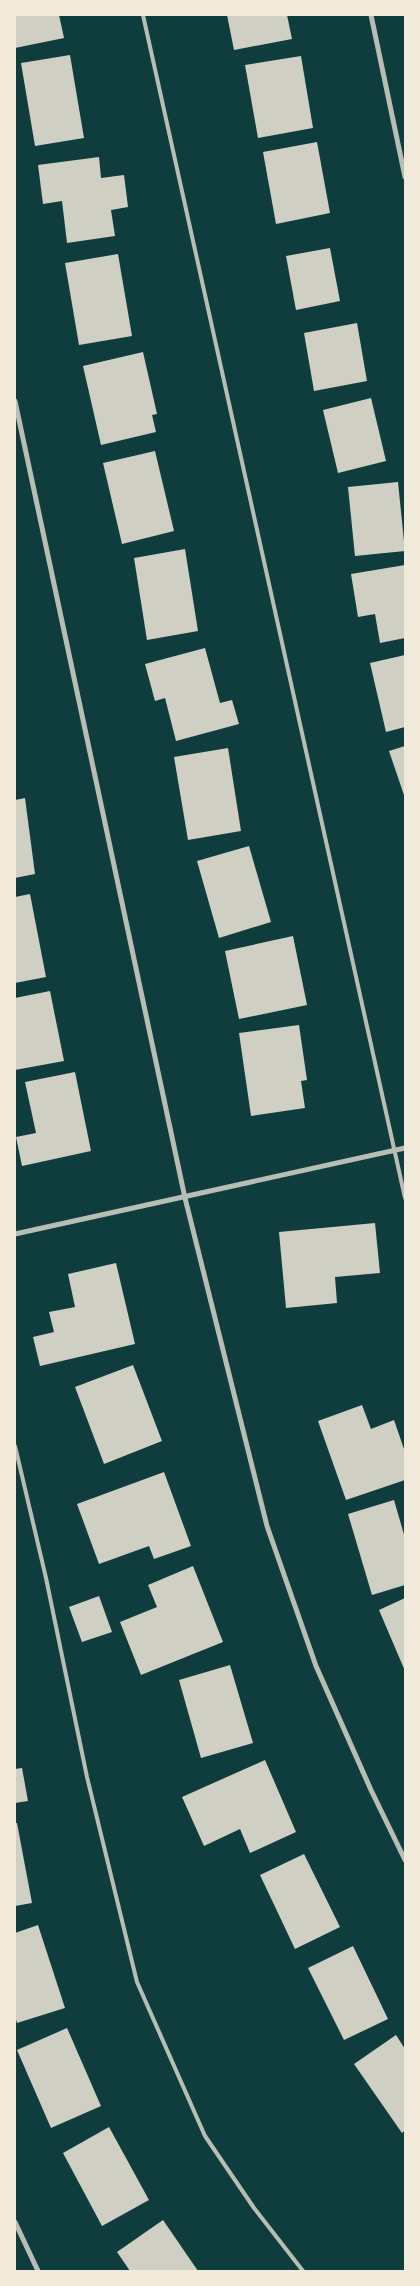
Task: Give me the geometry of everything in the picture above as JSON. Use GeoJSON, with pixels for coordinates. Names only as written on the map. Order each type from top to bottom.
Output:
{"type":"FeatureCollection","features":[{"type":"Feature","properties":{"kind":"street"},"geometry":{"type":"LineString","coordinates":[[371,15],[405,177]]}},
{"type":"Feature","properties":{"kind":"street"},"geometry":{"type":"LineString","coordinates":[[15,400],[185,1198],[267,1526],[316,1666],[371,1790],[405,1860]]}},
{"type":"Feature","properties":{"kind":"street"},"geometry":{"type":"LineString","coordinates":[[15,1234],[405,1148]]}},
{"type":"Feature","properties":{"kind":"street"},"geometry":{"type":"LineString","coordinates":[[15,2222],[38,2271]]}},
{"type":"Feature","properties":{"kind":"lane"},"geometry":{"type":"LineString","coordinates":[[143,15],[405,1198]]}},
{"type":"Feature","properties":{"kind":"lane"},"geometry":{"type":"LineString","coordinates":[[15,1446],[46,1578],[87,1777],[137,1982],[205,2136],[254,2208],[303,2271]]}},
{"type":"Feature","properties":{"kind":"building"},"geometry":{"type":"Polygon","coordinates":[[[15,15],[59,15],[64,38],[15,48],[15,15]]]}},
{"type":"Feature","properties":{"kind":"building"},"geometry":{"type":"Polygon","coordinates":[[[227,15],[287,15],[292,39],[234,50],[227,15]]]}},
{"type":"Feature","properties":{"kind":"building"},"geometry":{"type":"Polygon","coordinates":[[[70,55],[84,138],[35,146],[21,63],[70,55]]]}},
{"type":"Feature","properties":{"kind":"building"},"geometry":{"type":"Polygon","coordinates":[[[301,56],[313,128],[258,138],[245,65],[301,56]]]}},
{"type":"Feature","properties":{"kind":"building"},"geometry":{"type":"Polygon","coordinates":[[[317,142],[330,213],[276,224],[263,152],[317,142]]]}},
{"type":"Feature","properties":{"kind":"building"},"geometry":{"type":"Polygon","coordinates":[[[99,157],[101,178],[124,175],[128,207],[111,210],[115,236],[67,243],[62,201],[43,204],[38,165],[99,157]]]}},
{"type":"Feature","properties":{"kind":"building"},"geometry":{"type":"Polygon","coordinates":[[[330,248],[340,301],[296,310],[286,256],[330,248]]]}},
{"type":"Feature","properties":{"kind":"building"},"geometry":{"type":"Polygon","coordinates":[[[118,254],[132,336],[79,345],[65,263],[118,254]]]}},
{"type":"Feature","properties":{"kind":"building"},"geometry":{"type":"Polygon","coordinates":[[[357,323],[367,381],[314,391],[304,333],[357,323]]]}},
{"type":"Feature","properties":{"kind":"building"},"geometry":{"type":"Polygon","coordinates":[[[143,352],[157,414],[152,415],[156,432],[101,445],[83,366],[143,352]]]}},
{"type":"Feature","properties":{"kind":"building"},"geometry":{"type":"Polygon","coordinates":[[[371,398],[386,461],[338,473],[323,410],[371,398]]]}},
{"type":"Feature","properties":{"kind":"building"},"geometry":{"type":"Polygon","coordinates":[[[155,451],[174,531],[122,544],[103,463],[155,451]]]}},
{"type":"Feature","properties":{"kind":"building"},"geometry":{"type":"Polygon","coordinates":[[[398,482],[405,551],[355,556],[348,487],[398,482]]]}},
{"type":"Feature","properties":{"kind":"building"},"geometry":{"type":"Polygon","coordinates":[[[185,549],[198,631],[147,640],[134,558],[185,549]]]}},
{"type":"Feature","properties":{"kind":"building"},"geometry":{"type":"Polygon","coordinates":[[[405,565],[405,638],[380,643],[375,614],[358,617],[351,574],[405,565]]]}},
{"type":"Feature","properties":{"kind":"building"},"geometry":{"type":"Polygon","coordinates":[[[205,648],[220,703],[232,700],[239,724],[176,741],[165,698],[155,701],[145,664],[205,648]]]}},
{"type":"Feature","properties":{"kind":"building"},"geometry":{"type":"Polygon","coordinates":[[[405,655],[405,727],[386,732],[370,663],[405,655]]]}},
{"type":"Feature","properties":{"kind":"building"},"geometry":{"type":"Polygon","coordinates":[[[405,746],[405,798],[389,751],[405,746]]]}},
{"type":"Feature","properties":{"kind":"building"},"geometry":{"type":"Polygon","coordinates":[[[228,748],[241,831],[188,840],[174,757],[228,748]]]}},
{"type":"Feature","properties":{"kind":"building"},"geometry":{"type":"Polygon","coordinates":[[[25,798],[35,874],[15,878],[15,800],[25,798]]]}},
{"type":"Feature","properties":{"kind":"building"},"geometry":{"type":"Polygon","coordinates":[[[249,846],[271,922],[219,938],[197,861],[249,846]]]}},
{"type":"Feature","properties":{"kind":"building"},"geometry":{"type":"Polygon","coordinates":[[[30,894],[46,977],[15,983],[15,897],[30,894]]]}},
{"type":"Feature","properties":{"kind":"building"},"geometry":{"type":"Polygon","coordinates":[[[293,936],[307,1005],[239,1019],[225,951],[293,936]]]}},
{"type":"Feature","properties":{"kind":"building"},"geometry":{"type":"Polygon","coordinates":[[[50,991],[64,1061],[15,1070],[15,998],[50,991]]]}},
{"type":"Feature","properties":{"kind":"building"},"geometry":{"type":"Polygon","coordinates":[[[299,1025],[307,1080],[301,1081],[305,1108],[251,1116],[239,1033],[299,1025]]]}},
{"type":"Feature","properties":{"kind":"building"},"geometry":{"type":"Polygon","coordinates":[[[75,1072],[91,1151],[22,1166],[16,1137],[36,1133],[25,1082],[75,1072]]]}},
{"type":"Feature","properties":{"kind":"building"},"geometry":{"type":"Polygon","coordinates":[[[375,1223],[380,1273],[335,1277],[337,1303],[286,1308],[279,1232],[375,1223]]]}},
{"type":"Feature","properties":{"kind":"building"},"geometry":{"type":"Polygon","coordinates":[[[116,1263],[135,1344],[40,1366],[33,1337],[54,1332],[49,1312],[75,1307],[68,1274],[116,1263]]]}},
{"type":"Feature","properties":{"kind":"building"},"geometry":{"type":"Polygon","coordinates":[[[133,1365],[162,1441],[104,1464],[75,1387],[133,1365]]]}},
{"type":"Feature","properties":{"kind":"building"},"geometry":{"type":"Polygon","coordinates":[[[362,1405],[371,1429],[394,1420],[405,1452],[405,1480],[346,1500],[318,1421],[362,1405]]]}},
{"type":"Feature","properties":{"kind":"building"},"geometry":{"type":"Polygon","coordinates":[[[164,1472],[191,1546],[154,1559],[149,1546],[99,1564],[77,1504],[164,1472]]]}},
{"type":"Feature","properties":{"kind":"building"},"geometry":{"type":"Polygon","coordinates":[[[394,1500],[405,1538],[405,1585],[372,1595],[348,1514],[394,1500]]]}},
{"type":"Feature","properties":{"kind":"building"},"geometry":{"type":"Polygon","coordinates":[[[193,1566],[223,1642],[141,1675],[120,1622],[157,1607],[148,1585],[193,1566]]]}},
{"type":"Feature","properties":{"kind":"building"},"geometry":{"type":"Polygon","coordinates":[[[99,1596],[112,1632],[82,1642],[69,1607],[99,1596]]]}},
{"type":"Feature","properties":{"kind":"building"},"geometry":{"type":"Polygon","coordinates":[[[405,1598],[405,1671],[379,1610],[405,1598]]]}},
{"type":"Feature","properties":{"kind":"building"},"geometry":{"type":"Polygon","coordinates":[[[230,1665],[253,1743],[201,1758],[179,1680],[230,1665]]]}},
{"type":"Feature","properties":{"kind":"building"},"geometry":{"type":"Polygon","coordinates":[[[265,1760],[296,1832],[250,1853],[240,1829],[204,1846],[182,1797],[265,1760]]]}},
{"type":"Feature","properties":{"kind":"building"},"geometry":{"type":"Polygon","coordinates":[[[22,1768],[28,1801],[15,1803],[15,1769],[22,1768]]]}},
{"type":"Feature","properties":{"kind":"building"},"geometry":{"type":"Polygon","coordinates":[[[15,1823],[17,1823],[32,1903],[15,1906],[15,1823]]]}},
{"type":"Feature","properties":{"kind":"building"},"geometry":{"type":"Polygon","coordinates":[[[304,1854],[340,1927],[295,1949],[260,1875],[304,1854]]]}},
{"type":"Feature","properties":{"kind":"building"},"geometry":{"type":"Polygon","coordinates":[[[38,1925],[65,2008],[17,2023],[15,2016],[15,1933],[38,1925]]]}},
{"type":"Feature","properties":{"kind":"building"},"geometry":{"type":"Polygon","coordinates":[[[353,1946],[388,2019],[344,2040],[308,1968],[353,1946]]]}},
{"type":"Feature","properties":{"kind":"building"},"geometry":{"type":"Polygon","coordinates":[[[67,2028],[101,2106],[51,2128],[17,2050],[67,2028]]]}},
{"type":"Feature","properties":{"kind":"building"},"geometry":{"type":"Polygon","coordinates":[[[396,2035],[405,2049],[405,2130],[402,2133],[354,2064],[396,2035]]]}},
{"type":"Feature","properties":{"kind":"building"},"geometry":{"type":"Polygon","coordinates":[[[109,2127],[149,2200],[102,2226],[63,2153],[109,2127]]]}},
{"type":"Feature","properties":{"kind":"building"},"geometry":{"type":"Polygon","coordinates":[[[163,2220],[198,2271],[130,2271],[117,2252],[163,2220]]]}}]}
